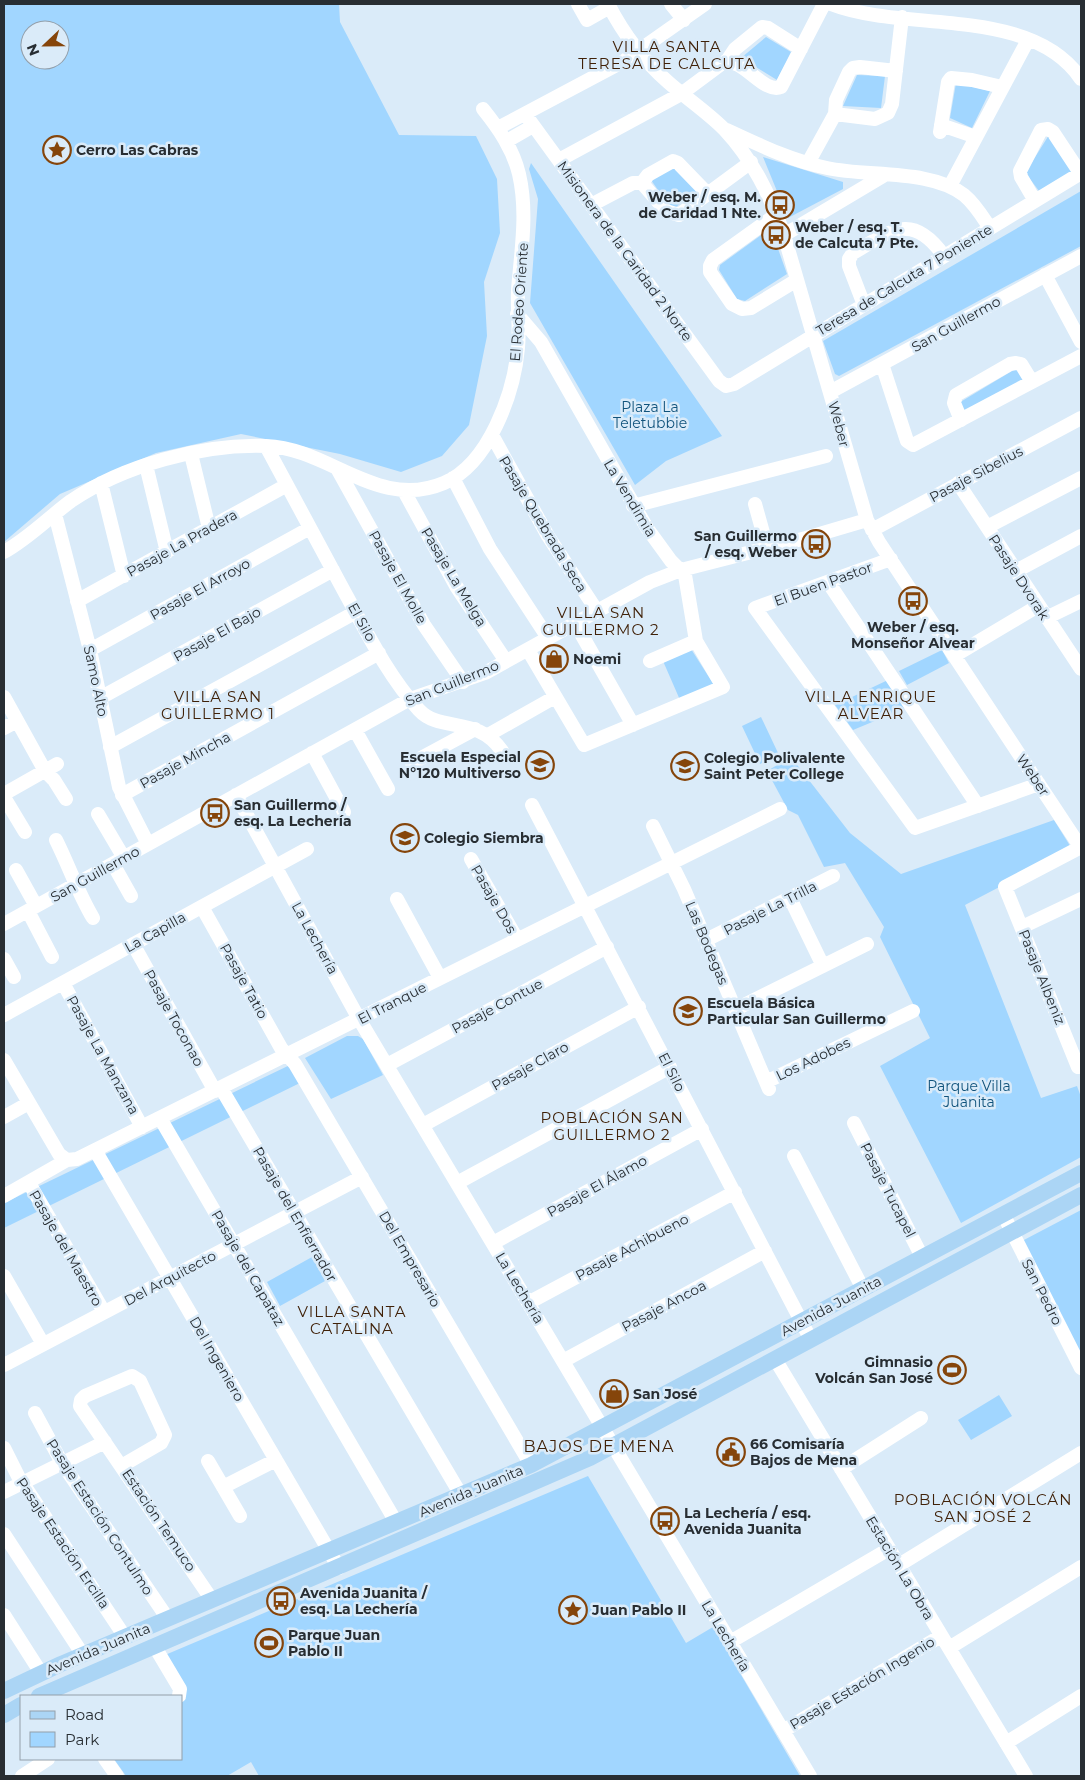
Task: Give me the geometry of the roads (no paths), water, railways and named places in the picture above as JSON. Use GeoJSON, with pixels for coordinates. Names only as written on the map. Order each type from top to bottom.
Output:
{"type":"FeatureCollection","features":[{"type":"Feature","properties":{"kind":"main road","name":"Avenida Juanita"},"geometry":{"type":"LineString","coordinates":[[4,1692],[41,1673],[531,1465],[1081,1173]]}},
{"type":"Feature","properties":{"kind":"main road","name":"Avenida Juanita"},"geometry":{"type":"LineString","coordinates":[[44,1695],[61,1692],[155,1647],[568,1468],[1081,1195]]}},
{"type":"Feature","properties":{"kind":"main road"},"geometry":{"type":"LineString","coordinates":[[4,1715],[20,1707]]}},
{"type":"Feature","properties":{"kind":"street"},"geometry":{"type":"LineString","coordinates":[[578,4],[587,20],[609,5]]}},
{"type":"Feature","properties":{"kind":"street"},"geometry":{"type":"LineString","coordinates":[[671,4],[684,20]]}},
{"type":"Feature","properties":{"kind":"street"},"geometry":{"type":"LineString","coordinates":[[506,141],[529,120],[639,52],[705,4]]}},
{"type":"Feature","properties":{"kind":"street"},"geometry":{"type":"LineString","coordinates":[[728,61],[772,88],[779,88],[784,85],[824,4]]}},
{"type":"Feature","properties":{"kind":"street"},"geometry":{"type":"LineString","coordinates":[[831,4],[864,13],[964,24],[1028,40],[1060,55],[1081,79]]}},
{"type":"Feature","properties":{"kind":"street","name":"Weber"},"geometry":{"type":"LineString","coordinates":[[609,5],[639,52],[682,94],[722,127],[751,162],[765,186],[784,235],[869,525],[1081,847]]}},
{"type":"Feature","properties":{"kind":"street"},"geometry":{"type":"LineString","coordinates":[[835,114],[875,119],[884,116],[892,104],[902,17]]}},
{"type":"Feature","properties":{"kind":"street"},"geometry":{"type":"LineString","coordinates":[[558,160],[682,94],[728,61],[735,49],[762,27],[768,28],[801,49]]}},
{"type":"Feature","properties":{"kind":"street"},"geometry":{"type":"LineString","coordinates":[[950,186],[1028,40]]}},
{"type":"Feature","properties":{"kind":"street"},"geometry":{"type":"LineString","coordinates":[[808,163],[835,114],[835,103],[849,72],[853,68],[860,67],[896,71]]}},
{"type":"Feature","properties":{"kind":"street"},"geometry":{"type":"LineString","coordinates":[[976,137],[940,128],[948,82],[951,78],[972,80],[1002,88]]}},
{"type":"Feature","properties":{"kind":"street","name":"El Rodeo Oriente"},"geometry":{"type":"LineString","coordinates":[[4,552],[25,540],[55,514],[101,483],[146,465],[191,454],[232,448],[266,446],[293,451],[383,488],[404,491],[428,488],[453,478],[476,458],[492,435],[499,419],[516,365],[519,335],[517,314],[524,229],[523,199],[519,172],[506,141],[483,109]]}},
{"type":"Feature","properties":{"kind":"street"},"geometry":{"type":"LineString","coordinates":[[498,128],[529,120]]}},
{"type":"Feature","properties":{"kind":"street","name":"Misionera de la Caridad 2 Norte"},"geometry":{"type":"LineString","coordinates":[[529,120],[719,381],[726,386]]}},
{"type":"Feature","properties":{"kind":"street"},"geometry":{"type":"LineString","coordinates":[[722,127],[764,147],[830,169],[883,176],[920,178],[950,186],[971,202],[990,228]]}},
{"type":"Feature","properties":{"kind":"street"},"geometry":{"type":"LineString","coordinates":[[1035,200],[1023,180],[1020,170],[1041,130],[1048,129],[1053,132],[1081,173]]}},
{"type":"Feature","properties":{"kind":"street"},"geometry":{"type":"LineString","coordinates":[[642,183],[648,174],[673,161],[678,163],[708,194]]}},
{"type":"Feature","properties":{"kind":"street"},"geometry":{"type":"LineString","coordinates":[[591,205],[633,183],[642,183],[666,211],[675,215],[682,213],[751,162]]}},
{"type":"Feature","properties":{"kind":"street","name":"Teresa de Calcuta 7 Poniente"},"geometry":{"type":"LineString","coordinates":[[726,386],[734,384],[1081,173]]}},
{"type":"Feature","properties":{"kind":"street"},"geometry":{"type":"LineString","coordinates":[[784,235],[883,176]]}},
{"type":"Feature","properties":{"kind":"street"},"geometry":{"type":"LineString","coordinates":[[777,214],[713,260],[710,272],[732,304],[742,309],[751,308],[797,280]]}},
{"type":"Feature","properties":{"kind":"street"},"geometry":{"type":"LineString","coordinates":[[864,305],[849,266],[850,256],[888,232],[904,229],[927,236],[944,256]]}},
{"type":"Feature","properties":{"kind":"street","name":"San Guillermo"},"geometry":{"type":"LineString","coordinates":[[830,392],[1081,256]]}},
{"type":"Feature","properties":{"kind":"street"},"geometry":{"type":"LineString","coordinates":[[1045,275],[1081,342]]}},
{"type":"Feature","properties":{"kind":"street","name":"La Vendimia"},"geometry":{"type":"LineString","coordinates":[[517,314],[541,342],[633,506],[662,549],[686,578],[696,641],[723,687],[633,725]]}},
{"type":"Feature","properties":{"kind":"street"},"geometry":{"type":"LineString","coordinates":[[882,364],[907,441],[910,445],[915,445],[1081,356]]}},
{"type":"Feature","properties":{"kind":"street"},"geometry":{"type":"LineString","coordinates":[[960,420],[954,403],[958,393],[1010,364],[1021,364],[1032,382]]}},
{"type":"Feature","properties":{"kind":"street","name":"Pasaje Sibelius"},"geometry":{"type":"LineString","coordinates":[[869,525],[958,483],[1081,418]]}},
{"type":"Feature","properties":{"kind":"street","name":"Pasaje Quebrada Seca"},"geometry":{"type":"LineString","coordinates":[[492,435],[528,503],[597,612]]}},
{"type":"Feature","properties":{"kind":"street","name":"El Silo"},"geometry":{"type":"LineString","coordinates":[[266,446],[379,653],[421,713],[430,718],[475,729],[488,735],[502,751]]}},
{"type":"Feature","properties":{"kind":"street"},"geometry":{"type":"LineString","coordinates":[[191,454],[210,528]]}},
{"type":"Feature","properties":{"kind":"street"},"geometry":{"type":"LineString","coordinates":[[633,506],[826,456]]}},
{"type":"Feature","properties":{"kind":"street"},"geometry":{"type":"LineString","coordinates":[[146,465],[168,552]]}},
{"type":"Feature","properties":{"kind":"street","name":"Pasaje El Molle"},"geometry":{"type":"LineString","coordinates":[[338,470],[414,607],[463,682]]}},
{"type":"Feature","properties":{"kind":"street"},"geometry":{"type":"LineString","coordinates":[[453,478],[490,549],[548,638]]}},
{"type":"Feature","properties":{"kind":"street"},"geometry":{"type":"LineString","coordinates":[[987,527],[1081,478]]}},
{"type":"Feature","properties":{"kind":"street"},"geometry":{"type":"LineString","coordinates":[[101,483],[124,576]]}},
{"type":"Feature","properties":{"kind":"street","name":"Pasaje Dvorak"},"geometry":{"type":"LineString","coordinates":[[958,483],[1081,669]]}},
{"type":"Feature","properties":{"kind":"street","name":"Pasaje La Pradera"},"geometry":{"type":"LineString","coordinates":[[77,601],[287,485]]}},
{"type":"Feature","properties":{"kind":"street","name":"Pasaje La Melga"},"geometry":{"type":"LineString","coordinates":[[404,491],[456,586],[506,662]]}},
{"type":"Feature","properties":{"kind":"street"},"geometry":{"type":"LineString","coordinates":[[755,504],[767,547]]}},
{"type":"Feature","properties":{"kind":"street","name":"Samo Alto"},"geometry":{"type":"LineString","coordinates":[[55,514],[90,650],[122,795],[148,844]]}},
{"type":"Feature","properties":{"kind":"street","name":"San Guillermo"},"geometry":{"type":"LineString","coordinates":[[4,924],[410,698],[430,690],[463,682],[506,662],[650,582],[680,570],[767,547],[869,525]]}},
{"type":"Feature","properties":{"kind":"street","name":"Pasaje El Arroyo"},"geometry":{"type":"LineString","coordinates":[[90,650],[310,528]]}},
{"type":"Feature","properties":{"kind":"street"},"geometry":{"type":"LineString","coordinates":[[1016,571],[1081,536]]}},
{"type":"Feature","properties":{"kind":"street","name":"El Buen Pastor"},"geometry":{"type":"LineString","coordinates":[[890,559],[755,608],[915,828],[978,806]]}},
{"type":"Feature","properties":{"kind":"street","name":"Pasaje El Bajo"},"geometry":{"type":"LineString","coordinates":[[100,698],[333,570]]}},
{"type":"Feature","properties":{"kind":"street"},"geometry":{"type":"LineString","coordinates":[[828,582],[978,806],[1039,784]]}},
{"type":"Feature","properties":{"kind":"street"},"geometry":{"type":"LineString","coordinates":[[954,656],[1042,612],[1081,601]]}},
{"type":"Feature","properties":{"kind":"street"},"geometry":{"type":"LineString","coordinates":[[110,746],[356,612]]}},
{"type":"Feature","properties":{"kind":"street"},"geometry":{"type":"LineString","coordinates":[[528,650],[584,745],[633,725],[575,624]]}},
{"type":"Feature","properties":{"kind":"street"},"geometry":{"type":"LineString","coordinates":[[650,661],[696,641]]}},
{"type":"Feature","properties":{"kind":"street","name":"Pasaje Mincha"},"geometry":{"type":"LineString","coordinates":[[122,795],[379,653]]}},
{"type":"Feature","properties":{"kind":"street"},"geometry":{"type":"LineString","coordinates":[[4,697],[45,771],[54,780],[66,799]]}},
{"type":"Feature","properties":{"kind":"street"},"geometry":{"type":"LineString","coordinates":[[488,735],[555,697]]}},
{"type":"Feature","properties":{"kind":"street"},"geometry":{"type":"LineString","coordinates":[[4,728],[17,721]]}},
{"type":"Feature","properties":{"kind":"street"},"geometry":{"type":"LineString","coordinates":[[412,763],[475,729]]}},
{"type":"Feature","properties":{"kind":"street"},"geometry":{"type":"LineString","coordinates":[[354,730],[388,789]]}},
{"type":"Feature","properties":{"kind":"street"},"geometry":{"type":"LineString","coordinates":[[312,753],[344,812]]}},
{"type":"Feature","properties":{"kind":"street"},"geometry":{"type":"LineString","coordinates":[[25,832],[4,795],[57,764]]}},
{"type":"Feature","properties":{"kind":"street","name":"La Lechería"},"geometry":{"type":"LineString","coordinates":[[236,796],[360,1019],[422,1125],[810,1776]]}},
{"type":"Feature","properties":{"kind":"street","name":"El Silo"},"geometry":{"type":"LineString","coordinates":[[532,805],[811,1340]]}},
{"type":"Feature","properties":{"kind":"street","name":"El Tranque"},"geometry":{"type":"LineString","coordinates":[[4,1196],[67,1160],[74,1160],[142,1127],[780,809]]}},
{"type":"Feature","properties":{"kind":"street"},"geometry":{"type":"LineString","coordinates":[[98,814],[131,896]]}},
{"type":"Feature","properties":{"kind":"street","name":"Las Bodegas"},"geometry":{"type":"LineString","coordinates":[[652,826],[672,862],[768,1085]]}},
{"type":"Feature","properties":{"kind":"street"},"geometry":{"type":"LineString","coordinates":[[56,840],[80,896],[93,918]]}},
{"type":"Feature","properties":{"kind":"street","name":"Pasaje Albeniz"},"geometry":{"type":"LineString","coordinates":[[1080,1066],[1005,887],[1081,847]]}},
{"type":"Feature","properties":{"kind":"street","name":"La Capilla"},"geometry":{"type":"LineString","coordinates":[[4,1015],[307,849]]}},
{"type":"Feature","properties":{"kind":"street","name":"Pasaje Dos"},"geometry":{"type":"LineString","coordinates":[[471,859],[517,940]]}},
{"type":"Feature","properties":{"kind":"street"},"geometry":{"type":"LineString","coordinates":[[16,870],[52,957]]}},
{"type":"Feature","properties":{"kind":"street","name":"Pasaje La Trilla"},"geometry":{"type":"LineString","coordinates":[[706,940],[833,876]]}},
{"type":"Feature","properties":{"kind":"street"},"geometry":{"type":"LineString","coordinates":[[790,898],[823,966]]}},
{"type":"Feature","properties":{"kind":"street"},"geometry":{"type":"LineString","coordinates":[[397,899],[440,978]]}},
{"type":"Feature","properties":{"kind":"street"},"geometry":{"type":"LineString","coordinates":[[1022,927],[1081,899]]}},
{"type":"Feature","properties":{"kind":"street","name":"Pasaje Tatio"},"geometry":{"type":"LineString","coordinates":[[202,907],[281,1048],[288,1055]]}},
{"type":"Feature","properties":{"kind":"street","name":"Pasaje Toconao"},"geometry":{"type":"LineString","coordinates":[[134,944],[218,1089]]}},
{"type":"Feature","properties":{"kind":"street"},"geometry":{"type":"LineString","coordinates":[[736,1009],[868,944]]}},
{"type":"Feature","properties":{"kind":"street","name":"Pasaje Contue"},"geometry":{"type":"LineString","coordinates":[[387,1065],[607,947]]}},
{"type":"Feature","properties":{"kind":"street"},"geometry":{"type":"LineString","coordinates":[[4,959],[14,977]]}},
{"type":"Feature","properties":{"kind":"street","name":"Pasaje La Manzana"},"geometry":{"type":"LineString","coordinates":[[63,983],[142,1127]]}},
{"type":"Feature","properties":{"kind":"street","name":"Pasaje Claro"},"geometry":{"type":"LineString","coordinates":[[422,1125],[638,1007]]}},
{"type":"Feature","properties":{"kind":"street","name":"Los Adobes"},"geometry":{"type":"LineString","coordinates":[[768,1085],[913,1011]]}},
{"type":"Feature","properties":{"kind":"street","name":"Del Empresario"},"geometry":{"type":"LineString","coordinates":[[288,1055],[531,1465]]}},
{"type":"Feature","properties":{"kind":"street"},"geometry":{"type":"LineString","coordinates":[[4,1060],[59,1154],[67,1160]]}},
{"type":"Feature","properties":{"kind":"street"},"geometry":{"type":"LineString","coordinates":[[457,1183],[670,1067]]}},
{"type":"Feature","properties":{"kind":"street","name":"Pasaje del Enfierrador"},"geometry":{"type":"LineString","coordinates":[[218,1089],[295,1212],[461,1495]]}},
{"type":"Feature","properties":{"kind":"street"},"geometry":{"type":"LineString","coordinates":[[4,1117],[29,1103]]}},
{"type":"Feature","properties":{"kind":"street","name":"Pasaje del Capataz"},"geometry":{"type":"LineString","coordinates":[[160,1118],[396,1522]]}},
{"type":"Feature","properties":{"kind":"street","name":"Pasaje Tucapel"},"geometry":{"type":"LineString","coordinates":[[854,1123],[922,1257]]}},
{"type":"Feature","properties":{"kind":"street","name":"Pasaje El Álamo"},"geometry":{"type":"LineString","coordinates":[[493,1243],[702,1129]]}},
{"type":"Feature","properties":{"kind":"street","name":"Del Ingeniero"},"geometry":{"type":"LineString","coordinates":[[95,1150],[339,1568]]}},
{"type":"Feature","properties":{"kind":"street"},"geometry":{"type":"LineString","coordinates":[[794,1156],[864,1289]]}},
{"type":"Feature","properties":{"kind":"street","name":"Del Arquitecto"},"geometry":{"type":"LineString","coordinates":[[4,1365],[362,1177]]}},
{"type":"Feature","properties":{"kind":"street","name":"Pasaje del Maestro"},"geometry":{"type":"LineString","coordinates":[[28,1183],[104,1312]]}},
{"type":"Feature","properties":{"kind":"street","name":"Pasaje Achibueno"},"geometry":{"type":"LineString","coordinates":[[528,1303],[735,1192]]}},
{"type":"Feature","properties":{"kind":"street","name":"San Pedro"},"geometry":{"type":"LineString","coordinates":[[1003,1214],[1081,1368]]}},
{"type":"Feature","properties":{"kind":"street","name":"Pasaje Ancoa"},"geometry":{"type":"LineString","coordinates":[[563,1360],[765,1251]]}},
{"type":"Feature","properties":{"kind":"street"},"geometry":{"type":"LineString","coordinates":[[4,1276],[43,1344]]}},
{"type":"Feature","properties":{"kind":"street","name":"Estación La Obra"},"geometry":{"type":"LineString","coordinates":[[774,1359],[1026,1776]]}},
{"type":"Feature","properties":{"kind":"street","name":"Estación Temuco"},"geometry":{"type":"LineString","coordinates":[[123,1465],[161,1443],[164,1439],[164,1432],[140,1381],[136,1377],[128,1376],[85,1396],[81,1400],[82,1409],[123,1465],[212,1600]]}},
{"type":"Feature","properties":{"kind":"street","name":"Pasaje Estación Contulmo"},"geometry":{"type":"LineString","coordinates":[[35,1413],[62,1463],[168,1619]]}},
{"type":"Feature","properties":{"kind":"street"},"geometry":{"type":"LineString","coordinates":[[841,1469],[921,1418]]}},
{"type":"Feature","properties":{"kind":"street"},"geometry":{"type":"LineString","coordinates":[[4,1492],[105,1442]]}},
{"type":"Feature","properties":{"kind":"street","name":"Pasaje Estación Ercilla"},"geometry":{"type":"LineString","coordinates":[[4,1448],[23,1483],[125,1637]]}},
{"type":"Feature","properties":{"kind":"street"},"geometry":{"type":"LineString","coordinates":[[899,1565],[1081,1454]]}},
{"type":"Feature","properties":{"kind":"street"},"geometry":{"type":"LineString","coordinates":[[223,1487],[276,1460]]}},
{"type":"Feature","properties":{"kind":"street"},"geometry":{"type":"LineString","coordinates":[[208,1461],[240,1516]]}},
{"type":"Feature","properties":{"kind":"street"},"geometry":{"type":"LineString","coordinates":[[4,1534],[83,1655]]}},
{"type":"Feature","properties":{"kind":"street"},"geometry":{"type":"LineString","coordinates":[[730,1642],[889,1549]]}},
{"type":"Feature","properties":{"kind":"street","name":"Pasaje Estación Ingenio"},"geometry":{"type":"LineString","coordinates":[[783,1731],[1081,1567]]}},
{"type":"Feature","properties":{"kind":"street"},"geometry":{"type":"LineString","coordinates":[[4,1616],[41,1673]]}},
{"type":"Feature","properties":{"kind":"street"},"geometry":{"type":"LineString","coordinates":[[155,1647],[180,1689],[179,1695]]}},
{"type":"Feature","properties":{"kind":"street"},"geometry":{"type":"LineString","coordinates":[[1006,1743],[1081,1696]]}},
{"type":"Feature","properties":{"kind":"street"},"geometry":{"type":"LineString","coordinates":[[22,1776],[46,1760]]}},
{"type":"Feature","properties":{"kind":"street"},"geometry":{"type":"LineString","coordinates":[[106,1760],[117,1776]]}},
{"type":"Feature","properties":{"kind":"place","name":"Cerro Las Cabras"},"geometry":{"type":"Point","coordinates":[57,150]}},
{"type":"Feature","properties":{"kind":"place","name":"Weber / esq. M. de Caridad 1 Nte."},"geometry":{"type":"Point","coordinates":[780,205]}},
{"type":"Feature","properties":{"kind":"place","name":"Weber / esq. T. de Calcuta 7 Pte."},"geometry":{"type":"Point","coordinates":[776,235]}},
{"type":"Feature","properties":{"kind":"place","name":"San Guillermo / esq. Weber"},"geometry":{"type":"Point","coordinates":[816,544]}},
{"type":"Feature","properties":{"kind":"place","name":"Weber / esq. Monseñor Alvear"},"geometry":{"type":"Point","coordinates":[913,601]}},
{"type":"Feature","properties":{"kind":"place","name":"Noemi"},"geometry":{"type":"Point","coordinates":[554,659]}},
{"type":"Feature","properties":{"kind":"place","name":"Escuela Especial N°120 Multiverso"},"geometry":{"type":"Point","coordinates":[540,765]}},
{"type":"Feature","properties":{"kind":"place","name":"Colegio Polivalente Saint Peter College"},"geometry":{"type":"Point","coordinates":[685,766]}},
{"type":"Feature","properties":{"kind":"place","name":"San Guillermo / esq. La Lechería"},"geometry":{"type":"Point","coordinates":[215,813]}},
{"type":"Feature","properties":{"kind":"place","name":"Colegio Siembra"},"geometry":{"type":"Point","coordinates":[405,838]}},
{"type":"Feature","properties":{"kind":"place","name":"Escuela Básica Particular San Guillermo"},"geometry":{"type":"Point","coordinates":[688,1011]}},
{"type":"Feature","properties":{"kind":"place","name":"Gimnasio Volcán San José"},"geometry":{"type":"Point","coordinates":[952,1370]}},
{"type":"Feature","properties":{"kind":"place","name":"San José"},"geometry":{"type":"Point","coordinates":[614,1394]}},
{"type":"Feature","properties":{"kind":"place","name":"66 Comisaría Bajos de Mena"},"geometry":{"type":"Point","coordinates":[731,1452]}},
{"type":"Feature","properties":{"kind":"place","name":"La Lechería / esq. Avenida Juanita"},"geometry":{"type":"Point","coordinates":[665,1521]}},
{"type":"Feature","properties":{"kind":"place","name":"Avenida Juanita / esq. La Lechería"},"geometry":{"type":"Point","coordinates":[281,1601]}},
{"type":"Feature","properties":{"kind":"place","name":"Juan Pablo II"},"geometry":{"type":"Point","coordinates":[573,1610]}},
{"type":"Feature","properties":{"kind":"place","name":"Parque Juan Pablo II"},"geometry":{"type":"Point","coordinates":[269,1643]}},
{"type":"Feature","properties":{"kind":"district","name":"VILLA SANTA TERESA DE CALCUTA"},"geometry":{"type":"Point","coordinates":[667,54]}},
{"type":"Feature","properties":{"kind":"district","name":"VILLA SAN GUILLERMO 2"},"geometry":{"type":"Point","coordinates":[601,620]}},
{"type":"Feature","properties":{"kind":"district","name":"VILLA SAN GUILLERMO 1"},"geometry":{"type":"Point","coordinates":[218,704]}},
{"type":"Feature","properties":{"kind":"district","name":"VILLA ENRIQUE ALVEAR"},"geometry":{"type":"Point","coordinates":[871,704]}},
{"type":"Feature","properties":{"kind":"district","name":"POBLACIÓN SAN GUILLERMO 2"},"geometry":{"type":"Point","coordinates":[612,1126]}},
{"type":"Feature","properties":{"kind":"district","name":"VILLA SANTA CATALINA"},"geometry":{"type":"Point","coordinates":[352,1320]}},
{"type":"Feature","properties":{"kind":"district","name":"BAJOS DE MENA"},"geometry":{"type":"Point","coordinates":[599,1446]}},
{"type":"Feature","properties":{"kind":"district","name":"POBLACIÓN VOLCÁN SAN JOSÉ 2"},"geometry":{"type":"Point","coordinates":[983,1508]}},
{"type":"Feature","properties":{"kind":"park label","name":"Plaza La Teletubbie"},"geometry":{"type":"Point","coordinates":[650,416]}},
{"type":"Feature","properties":{"kind":"park label","name":"Parque Villa Juanita"},"geometry":{"type":"Point","coordinates":[969,1094]}}]}
